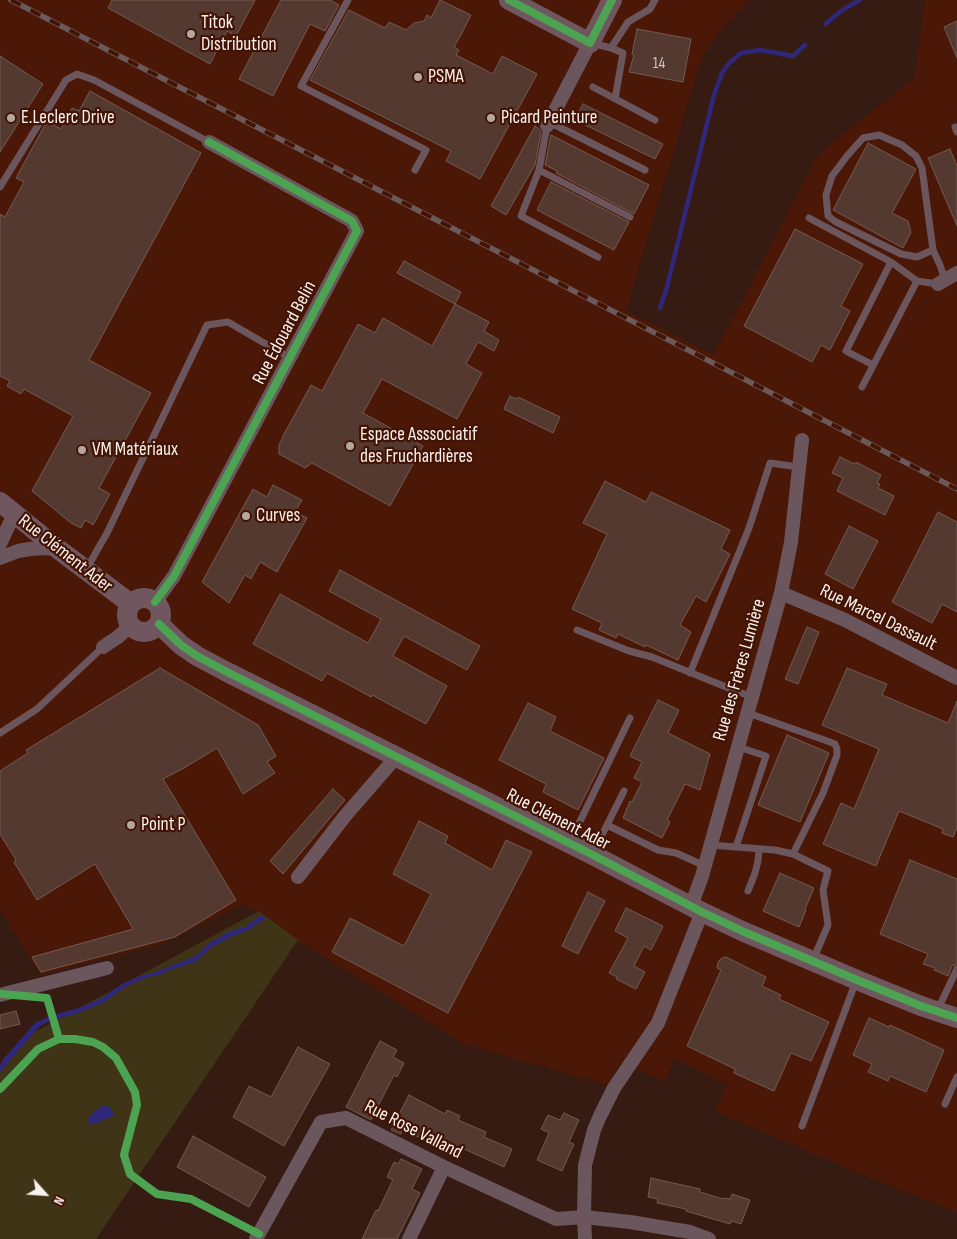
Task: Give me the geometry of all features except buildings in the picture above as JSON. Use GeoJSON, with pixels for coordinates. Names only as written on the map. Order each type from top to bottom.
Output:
{"type":"FeatureCollection","features":[{"type":"Feature","properties":{"kind":"street"},"geometry":{"type":"LineString","coordinates":[[508,0],[590,43]]}},
{"type":"Feature","properties":{"kind":"street"},"geometry":{"type":"LineString","coordinates":[[548,124],[612,0]]}},
{"type":"Feature","properties":{"kind":"street","name":"Rue Édouard Belin"},"geometry":{"type":"LineString","coordinates":[[155,602],[174,576],[357,231],[352,221],[209,142]]}},
{"type":"Feature","properties":{"kind":"street","name":"Rue des Frères Lumière"},"geometry":{"type":"LineString","coordinates":[[585,1239],[584,1165],[597,1123],[614,1088],[658,1023],[697,909],[710,845],[781,593],[791,542],[802,440]]}},
{"type":"Feature","properties":{"kind":"street"},"geometry":{"type":"LineString","coordinates":[[0,544],[7,508]]}},
{"type":"Feature","properties":{"kind":"street","name":"Rue Clément Ader"},"geometry":{"type":"LineString","coordinates":[[7,508],[58,550],[131,604]]}},
{"type":"Feature","properties":{"kind":"street"},"geometry":{"type":"LineString","coordinates":[[0,558],[18,551],[30,549],[45,548],[58,550]]}},
{"type":"Feature","properties":{"kind":"street","name":"Rue Marcel Dassault"},"geometry":{"type":"LineString","coordinates":[[781,593],[845,620],[957,678]]}},
{"type":"Feature","properties":{"kind":"street"},"geometry":{"type":"LineString","coordinates":[[142,598],[155,602],[161,610],[159,624],[145,632],[134,630],[130,626],[126,615],[131,604],[142,598]]}},
{"type":"Feature","properties":{"kind":"street","name":"Rue Clément Ader"},"geometry":{"type":"LineString","coordinates":[[159,624],[181,645],[204,660],[697,909],[742,931],[856,980],[957,1018]]}},
{"type":"Feature","properties":{"kind":"street"},"geometry":{"type":"LineString","coordinates":[[102,647],[118,637],[130,626]]}},
{"type":"Feature","properties":{"kind":"street"},"geometry":{"type":"LineString","coordinates":[[298,877],[391,763],[394,756]]}},
{"type":"Feature","properties":{"kind":"street"},"geometry":{"type":"LineString","coordinates":[[0,995],[107,968]]}},
{"type":"Feature","properties":{"kind":"street","name":"Rue Rose Valland"},"geometry":{"type":"LineString","coordinates":[[256,1239],[321,1122],[346,1118],[444,1167],[556,1219],[584,1217],[630,1222],[690,1232],[709,1239]]}},
{"type":"Feature","properties":{"kind":"street"},"geometry":{"type":"LineString","coordinates":[[409,1239],[444,1167]]}},
{"type":"Feature","properties":{"kind":"lane"},"geometry":{"type":"LineString","coordinates":[[348,0],[302,86],[426,150],[415,170]]}},
{"type":"Feature","properties":{"kind":"lane"},"geometry":{"type":"LineString","coordinates":[[610,48],[628,22],[650,9],[655,0]]}},
{"type":"Feature","properties":{"kind":"lane"},"geometry":{"type":"LineString","coordinates":[[590,43],[623,53],[615,99]]}},
{"type":"Feature","properties":{"kind":"lane"},"geometry":{"type":"LineString","coordinates":[[0,187],[66,80],[77,74],[94,80],[209,142]]}},
{"type":"Feature","properties":{"kind":"lane"},"geometry":{"type":"LineString","coordinates":[[593,87],[655,120]]}},
{"type":"Feature","properties":{"kind":"lane"},"geometry":{"type":"LineString","coordinates":[[598,258],[521,216],[539,170],[548,124],[645,170]]}},
{"type":"Feature","properties":{"kind":"lane"},"geometry":{"type":"LineString","coordinates":[[808,218],[891,262],[917,281],[947,279],[933,250],[922,168],[916,156],[902,145],[879,135],[863,138],[832,176],[826,195],[828,216],[836,222],[901,254],[917,257],[933,250]]}},
{"type":"Feature","properties":{"kind":"lane"},"geometry":{"type":"LineString","coordinates":[[539,170],[630,217]]}},
{"type":"Feature","properties":{"kind":"lane"},"geometry":{"type":"LineString","coordinates":[[873,366],[846,351],[891,262]]}},
{"type":"Feature","properties":{"kind":"lane"},"geometry":{"type":"LineString","coordinates":[[862,387],[917,281]]}},
{"type":"Feature","properties":{"kind":"lane"},"geometry":{"type":"LineString","coordinates":[[85,570],[107,533],[207,325],[228,322],[290,358]]}},
{"type":"Feature","properties":{"kind":"lane"},"geometry":{"type":"LineString","coordinates":[[690,672],[749,528],[770,462],[800,467]]}},
{"type":"Feature","properties":{"kind":"lane"},"geometry":{"type":"LineString","coordinates":[[577,630],[753,697]]}},
{"type":"Feature","properties":{"kind":"lane"},"geometry":{"type":"LineString","coordinates":[[0,733],[37,710],[102,647]]}},
{"type":"Feature","properties":{"kind":"lane"},"geometry":{"type":"LineString","coordinates":[[748,713],[830,742],[837,749],[837,755],[823,793],[793,854]]}},
{"type":"Feature","properties":{"kind":"lane"},"geometry":{"type":"LineString","coordinates":[[570,844],[630,718]]}},
{"type":"Feature","properties":{"kind":"lane"},"geometry":{"type":"LineString","coordinates":[[736,847],[766,756],[738,747]]}},
{"type":"Feature","properties":{"kind":"lane"},"geometry":{"type":"LineString","coordinates":[[591,854],[624,791]]}},
{"type":"Feature","properties":{"kind":"lane"},"geometry":{"type":"LineString","coordinates":[[607,825],[658,850],[676,853],[705,866]]}},
{"type":"Feature","properties":{"kind":"lane"},"geometry":{"type":"LineString","coordinates":[[710,845],[774,850],[793,854],[828,871],[823,890],[828,925],[812,961]]}},
{"type":"Feature","properties":{"kind":"lane"},"geometry":{"type":"LineString","coordinates":[[748,890],[755,874],[759,849]]}},
{"type":"Feature","properties":{"kind":"lane"},"geometry":{"type":"LineString","coordinates":[[937,1011],[957,968]]}},
{"type":"Feature","properties":{"kind":"lane"},"geometry":{"type":"LineString","coordinates":[[802,1126],[856,980]]}},
{"type":"Feature","properties":{"kind":"lane"},"geometry":{"type":"LineString","coordinates":[[945,1104],[957,1077]]}},
{"type":"Feature","properties":{"kind":"shaded area"},"geometry":{"type":"Polygon","coordinates":[[[0,0],[750,0],[718,33],[704,54],[626,311],[714,355],[816,158],[843,134],[914,78],[925,0],[957,0],[957,1212],[863,1175],[715,1111],[727,1085],[675,1058],[665,1081],[621,1063],[607,1085],[464,1044],[298,940],[259,911],[241,905],[164,943],[41,975],[0,909],[0,0]]]}},
{"type":"Feature","properties":{"kind":"shaded area"},"geometry":{"type":"Polygon","coordinates":[[[259,911],[298,940],[96,1239],[0,1239],[0,1069],[33,1033],[259,911]]]}},
{"type":"Feature","properties":{"kind":"shaded area"},"geometry":{"type":"Polygon","coordinates":[[[262,915],[266,918],[247,931],[210,948],[195,962],[148,977],[125,987],[105,1002],[76,1014],[49,1021],[38,1028],[0,1072],[0,1065],[4,1058],[35,1023],[52,1015],[76,1009],[100,999],[122,984],[193,957],[208,944],[230,931],[245,927],[262,915]]]}},
{"type":"Feature","properties":{"kind":"shaded area"},"geometry":{"type":"Polygon","coordinates":[[[103,1105],[109,1107],[113,1112],[113,1116],[94,1124],[89,1123],[89,1116],[103,1105]]]}},
{"type":"Feature","properties":{"kind":"waterway"},"geometry":{"type":"LineString","coordinates":[[825,24],[844,9],[860,0]]}},
{"type":"Feature","properties":{"kind":"waterway"},"geometry":{"type":"LineString","coordinates":[[660,308],[667,287],[714,95],[722,73],[729,63],[741,53],[760,50],[793,56],[805,45]]}},
{"type":"Feature","properties":{"kind":"railway"},"geometry":{"type":"LineString","coordinates":[[11,0],[957,489]]}},
{"type":"Feature","properties":{"kind":"cycle path"},"geometry":{"type":"LineString","coordinates":[[509,0],[590,43],[612,0]]}},
{"type":"Feature","properties":{"kind":"cycle path"},"geometry":{"type":"LineString","coordinates":[[155,602],[174,576],[357,231],[352,221],[209,142]]}},
{"type":"Feature","properties":{"kind":"cycle path"},"geometry":{"type":"LineString","coordinates":[[159,624],[181,645],[227,672],[591,854],[702,912],[857,980],[921,1006],[957,1018]]}},
{"type":"Feature","properties":{"kind":"cycle path"},"geometry":{"type":"LineString","coordinates":[[2,994],[47,998],[59,1039]]}},
{"type":"Feature","properties":{"kind":"cycle path"},"geometry":{"type":"LineString","coordinates":[[0,1089],[38,1049],[59,1039],[93,1042],[103,1047],[116,1058],[135,1092],[137,1105],[124,1155],[130,1174],[157,1194],[191,1199],[259,1234]]}},
{"type":"Feature","properties":{"kind":"place","name":"Titok Distribution"},"geometry":{"type":"Point","coordinates":[191,34]}},
{"type":"Feature","properties":{"kind":"place","name":"PSMA"},"geometry":{"type":"Point","coordinates":[418,77]}},
{"type":"Feature","properties":{"kind":"place","name":"E.Leclerc Drive"},"geometry":{"type":"Point","coordinates":[11,118]}},
{"type":"Feature","properties":{"kind":"place","name":"Picard Peinture"},"geometry":{"type":"Point","coordinates":[491,118]}},
{"type":"Feature","properties":{"kind":"place","name":"Espace Asssociatif des Fruchardières"},"geometry":{"type":"Point","coordinates":[350,446]}},
{"type":"Feature","properties":{"kind":"place","name":"VM Matériaux"},"geometry":{"type":"Point","coordinates":[82,450]}},
{"type":"Feature","properties":{"kind":"place","name":"Curves"},"geometry":{"type":"Point","coordinates":[246,516]}},
{"type":"Feature","properties":{"kind":"place","name":"Point P"},"geometry":{"type":"Point","coordinates":[131,825]}}]}
